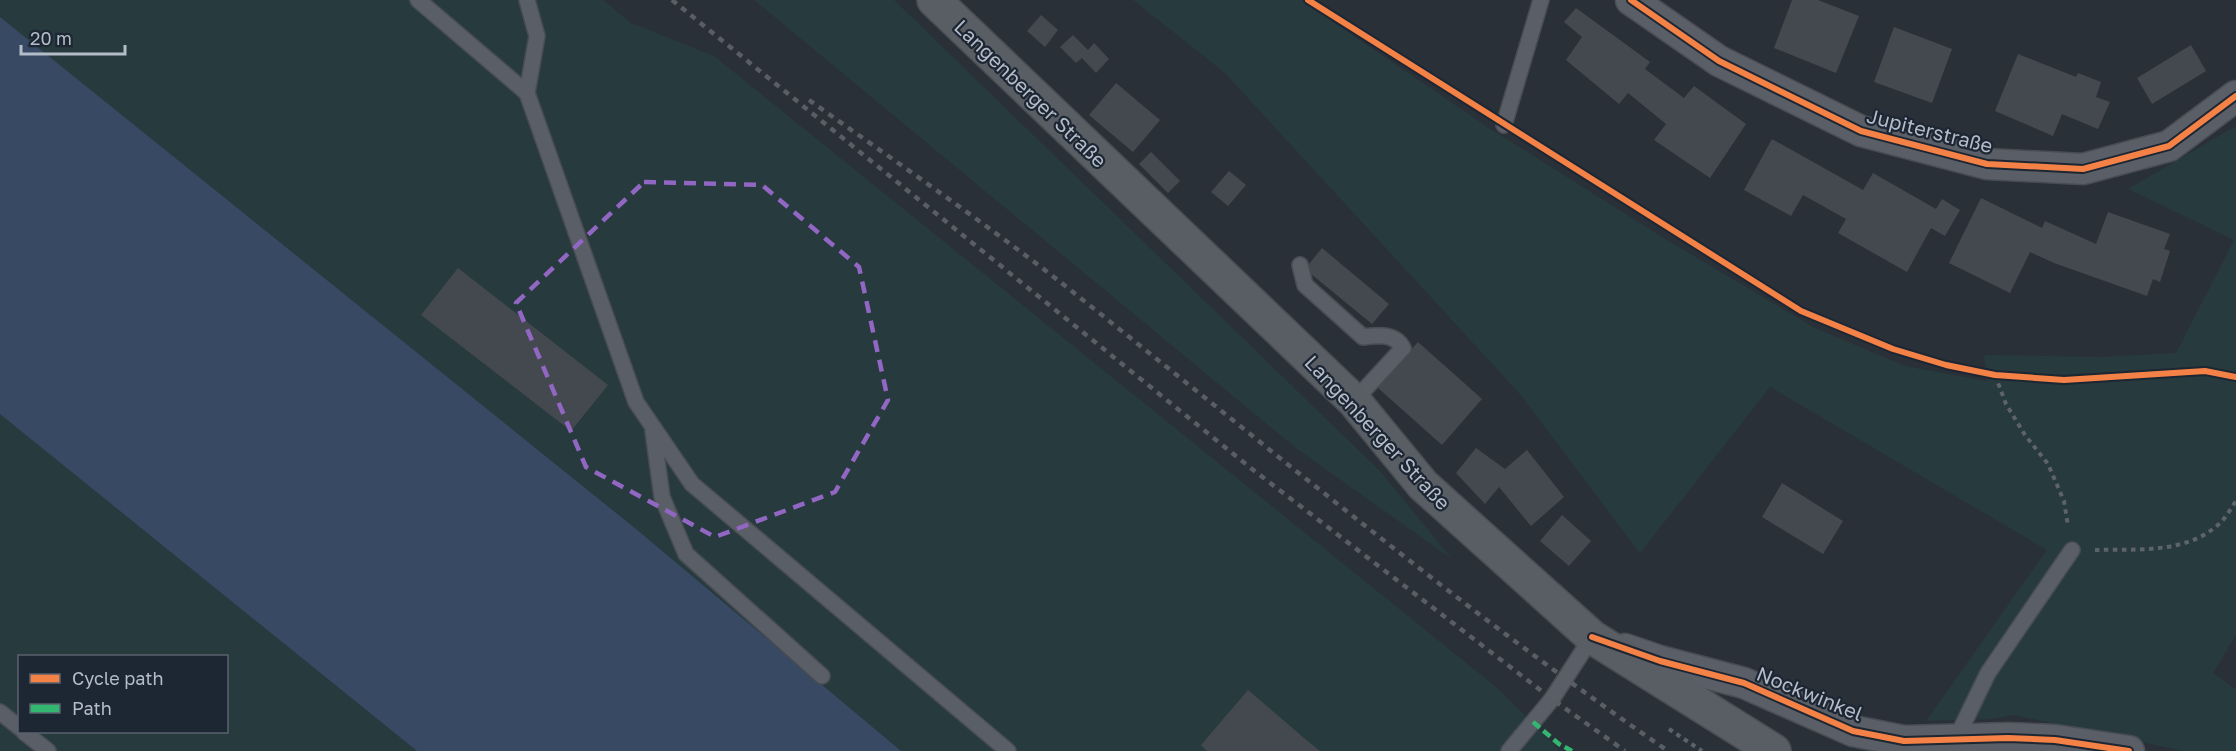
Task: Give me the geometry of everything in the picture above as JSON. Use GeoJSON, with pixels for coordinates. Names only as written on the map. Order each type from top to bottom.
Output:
{"type":"FeatureCollection","features":[{"type":"Feature","properties":{"kind":"main road","name":"Langenberger Straße"},"geometry":{"type":"LineString","coordinates":[[934,0],[1354,401],[1423,485],[1592,637],[1774,751]]}},
{"type":"Feature","properties":{"kind":"street","name":"Jupiterstraße"},"geometry":{"type":"LineString","coordinates":[[1631,0],[1719,61],[1861,131],[1987,164],[2084,169],[2169,146],[2236,96]]}},
{"type":"Feature","properties":{"kind":"street","name":"Nockwinkel"},"geometry":{"type":"LineString","coordinates":[[1592,637],[1660,661],[1744,683],[1853,731],[1904,741],[2055,740],[2129,751]]}},
{"type":"Feature","properties":{"kind":"lane"},"geometry":{"type":"LineString","coordinates":[[418,0],[527,93]]}},
{"type":"Feature","properties":{"kind":"lane"},"geometry":{"type":"LineString","coordinates":[[527,0],[537,36],[527,93],[636,402],[692,484],[1008,751]]}},
{"type":"Feature","properties":{"kind":"lane"},"geometry":{"type":"LineString","coordinates":[[1504,125],[1541,0]]}},
{"type":"Feature","properties":{"kind":"lane"},"geometry":{"type":"LineString","coordinates":[[1300,266],[1305,285],[1363,337],[1389,336],[1399,341],[1403,348],[1354,401]]}},
{"type":"Feature","properties":{"kind":"lane"},"geometry":{"type":"LineString","coordinates":[[653,428],[662,497],[686,554],[822,676]]}},
{"type":"Feature","properties":{"kind":"lane"},"geometry":{"type":"LineString","coordinates":[[1956,739],[1988,673],[2072,550]]}},
{"type":"Feature","properties":{"kind":"lane"},"geometry":{"type":"LineString","coordinates":[[1509,751],[1552,699],[1592,637]]}},
{"type":"Feature","properties":{"kind":"lane"},"geometry":{"type":"LineString","coordinates":[[0,712],[18,726]]}},
{"type":"Feature","properties":{"kind":"lane"},"geometry":{"type":"LineString","coordinates":[[25,733],[48,751]]}},
{"type":"Feature","properties":{"kind":"path"},"geometry":{"type":"LineString","coordinates":[[1995,375],[2006,404],[2025,435],[2048,464],[2064,501],[2072,550],[2162,548],[2192,540],[2220,523],[2236,501]]}},
{"type":"Feature","properties":{"kind":"highlighted area"},"geometry":{"type":"Polygon","coordinates":[[[644,182],[762,185],[859,267],[888,400],[835,492],[715,537],[586,467],[516,303],[644,182]]]}},
{"type":"Feature","properties":{"kind":"green space"},"geometry":{"type":"Polygon","coordinates":[[[0,0],[603,0],[631,23],[714,56],[1501,691],[1560,751],[0,751],[0,0]]]}},
{"type":"Feature","properties":{"kind":"green space"},"geometry":{"type":"Polygon","coordinates":[[[754,0],[894,0],[1380,471],[1452,559],[1296,448],[754,0]]]}},
{"type":"Feature","properties":{"kind":"green space"},"geometry":{"type":"Polygon","coordinates":[[[1133,0],[1301,0],[1489,128],[1667,240],[1815,328],[1905,366],[1987,381],[1984,355],[2100,357],[2176,353],[2234,240],[2128,189],[2236,126],[2236,635],[2213,673],[2236,689],[2236,751],[2183,751],[2014,715],[1990,719],[1926,721],[2047,550],[1770,387],[1640,553],[1519,393],[1225,73],[1133,0]]]}},
{"type":"Feature","properties":{"kind":"water"},"geometry":{"type":"Polygon","coordinates":[[[0,17],[636,529],[901,751],[417,751],[0,414],[0,17]]]}},
{"type":"Feature","properties":{"kind":"building"},"geometry":{"type":"Polygon","coordinates":[[[1792,0],[1818,0],[1859,16],[1836,73],[1774,48],[1792,0]]]}},
{"type":"Feature","properties":{"kind":"building"},"geometry":{"type":"Polygon","coordinates":[[[1576,8],[1650,62],[1645,69],[1684,98],[1694,86],[1746,124],[1710,178],[1654,140],[1666,124],[1628,93],[1619,104],[1566,60],[1582,37],[1564,22],[1576,8]]]}},
{"type":"Feature","properties":{"kind":"building"},"geometry":{"type":"Polygon","coordinates":[[[1041,15],[1058,30],[1045,47],[1027,31],[1041,15]]]}},
{"type":"Feature","properties":{"kind":"building"},"geometry":{"type":"Polygon","coordinates":[[[1894,27],[1952,49],[1932,103],[1874,82],[1894,27]]]}},
{"type":"Feature","properties":{"kind":"building"},"geometry":{"type":"Polygon","coordinates":[[[1073,35],[1088,50],[1094,43],[1109,59],[1096,73],[1082,58],[1076,63],[1060,47],[1073,35]]]}},
{"type":"Feature","properties":{"kind":"building"},"geometry":{"type":"Polygon","coordinates":[[[2191,45],[2206,71],[2152,104],[2137,78],[2191,45]]]}},
{"type":"Feature","properties":{"kind":"building"},"geometry":{"type":"Polygon","coordinates":[[[2018,54],[2076,77],[2078,73],[2101,82],[2096,97],[2110,102],[2098,129],[2062,114],[2053,136],[1995,111],[2018,54]]]}},
{"type":"Feature","properties":{"kind":"building"},"geometry":{"type":"Polygon","coordinates":[[[1116,83],[1160,120],[1133,152],[1089,115],[1116,83]]]}},
{"type":"Feature","properties":{"kind":"building"},"geometry":{"type":"Polygon","coordinates":[[[1772,139],[1863,190],[1873,173],[1936,209],[1942,199],[1960,210],[1945,236],[1931,228],[1907,272],[1838,233],[1846,219],[1803,195],[1791,216],[1744,190],[1772,139]]]}},
{"type":"Feature","properties":{"kind":"building"},"geometry":{"type":"Polygon","coordinates":[[[1151,152],[1180,181],[1168,193],[1139,164],[1151,152]]]}},
{"type":"Feature","properties":{"kind":"building"},"geometry":{"type":"Polygon","coordinates":[[[1229,171],[1246,185],[1228,206],[1211,192],[1229,171]]]}},
{"type":"Feature","properties":{"kind":"building"},"geometry":{"type":"Polygon","coordinates":[[[1981,198],[2042,228],[2045,221],[2096,244],[2108,212],[2170,234],[2164,249],[2170,251],[2160,282],[2153,279],[2147,296],[2054,263],[2030,252],[2010,293],[1949,263],[1981,198]]]}},
{"type":"Feature","properties":{"kind":"building"},"geometry":{"type":"Polygon","coordinates":[[[1322,248],[1389,304],[1372,324],[1305,269],[1322,248]]]}},
{"type":"Feature","properties":{"kind":"building"},"geometry":{"type":"Polygon","coordinates":[[[458,268],[608,385],[571,431],[421,315],[458,268]]]}},
{"type":"Feature","properties":{"kind":"building"},"geometry":{"type":"Polygon","coordinates":[[[1418,342],[1482,399],[1442,445],[1377,387],[1418,342]]]}},
{"type":"Feature","properties":{"kind":"building"},"geometry":{"type":"Polygon","coordinates":[[[1476,448],[1505,469],[1527,450],[1564,497],[1531,526],[1499,487],[1485,504],[1456,473],[1476,448]]]}},
{"type":"Feature","properties":{"kind":"building"},"geometry":{"type":"Polygon","coordinates":[[[1782,483],[1843,521],[1823,554],[1762,517],[1782,483]]]}},
{"type":"Feature","properties":{"kind":"building"},"geometry":{"type":"Polygon","coordinates":[[[1562,515],[1591,541],[1569,566],[1540,541],[1562,515]]]}},
{"type":"Feature","properties":{"kind":"building"},"geometry":{"type":"Polygon","coordinates":[[[1248,690],[1320,751],[1207,751],[1201,745],[1248,690]]]}},
{"type":"Feature","properties":{"kind":"railway"},"geometry":{"type":"LineString","coordinates":[[672,0],[1252,469],[1552,699],[1625,751]]}},
{"type":"Feature","properties":{"kind":"railway"},"geometry":{"type":"LineString","coordinates":[[809,100],[935,189],[1059,281],[1435,580],[1589,696],[1668,751]]}},
{"type":"Feature","properties":{"kind":"marked path"},"geometry":{"type":"LineString","coordinates":[[1533,722],[1559,744],[1572,751]]}},
{"type":"Feature","properties":{"kind":"cycle path"},"geometry":{"type":"LineString","coordinates":[[1308,0],[1801,311],[1893,349],[1946,365],[1995,375],[2064,380],[2205,371],[2236,377]]}},
{"type":"Feature","properties":{"kind":"cycle path"},"geometry":{"type":"LineString","coordinates":[[1631,0],[1719,61],[1861,131],[1987,164],[2083,169],[2169,146],[2236,96]]}},
{"type":"Feature","properties":{"kind":"cycle path"},"geometry":{"type":"LineString","coordinates":[[1592,637],[1660,661],[1744,683],[1853,731],[1904,741],[2008,738],[2055,740],[2129,751]]}}]}
